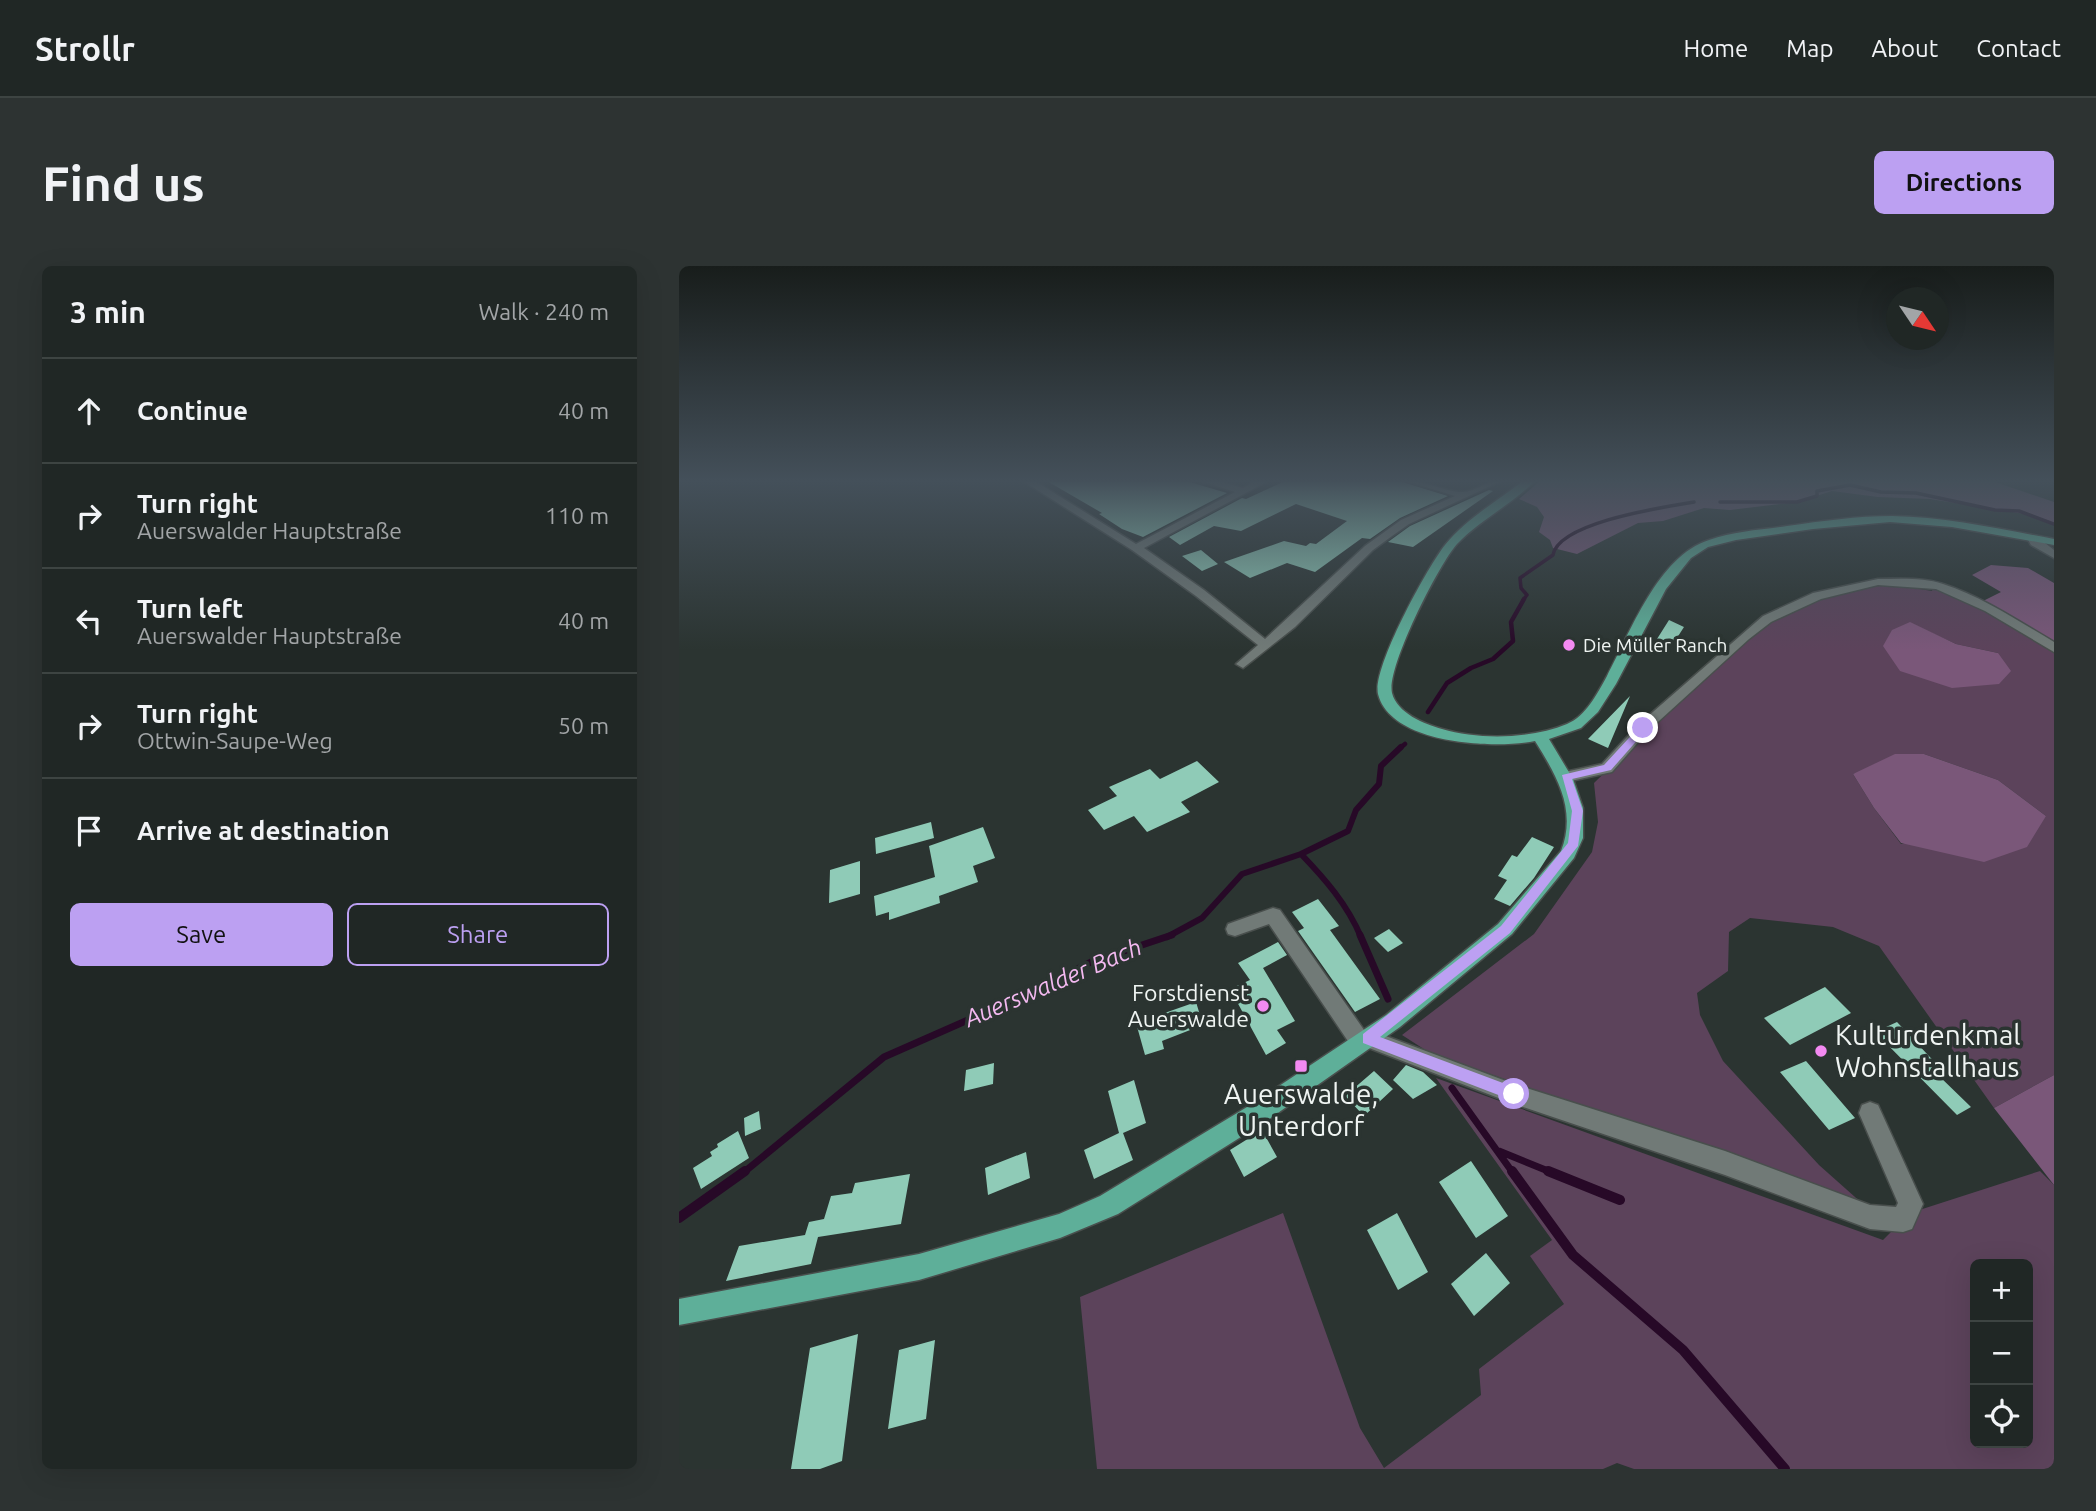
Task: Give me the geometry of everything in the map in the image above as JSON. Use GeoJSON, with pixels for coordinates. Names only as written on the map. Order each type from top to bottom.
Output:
{"type":"FeatureCollection","features":[{"type":"Feature","properties":{"kind":"main road"},"geometry":{"type":"LineString","coordinates":[[1459,537],[1444,554],[1390,659],[1383,682],[1385,695],[1392,706],[1405,717],[1434,732],[1493,740],[1540,737],[1573,727],[1588,716],[1613,681],[1669,577],[1685,557],[1709,544],[1749,537]]}},
{"type":"Feature","properties":{"kind":"main road"},"geometry":{"type":"LineString","coordinates":[[2027,537],[2054,542]]}},
{"type":"Feature","properties":{"kind":"main road"},"geometry":{"type":"LineString","coordinates":[[679,1311],[919,1267],[1061,1226],[1108,1205],[1260,1112],[1364,1040],[1505,929],[1568,854],[1574,844],[1577,811],[1566,777],[1540,737]]}},
{"type":"Feature","properties":{"kind":"street"},"geometry":{"type":"LineString","coordinates":[[1118,537],[1200,593],[1265,645]]}},
{"type":"Feature","properties":{"kind":"street"},"geometry":{"type":"LineString","coordinates":[[1136,548],[1156,537]]}},
{"type":"Feature","properties":{"kind":"street"},"geometry":{"type":"LineString","coordinates":[[1243,664],[1291,624],[1384,537]]}},
{"type":"Feature","properties":{"kind":"street"},"geometry":{"type":"LineString","coordinates":[[2032,538],[2035,543],[2054,555]]}},
{"type":"Feature","properties":{"kind":"street"},"geometry":{"type":"LineString","coordinates":[[1566,777],[1607,768],[1643,728],[1745,636],[1767,619],[1817,596],[1878,582],[1939,586],[1989,608],[2054,648]]}},
{"type":"Feature","properties":{"kind":"street"},"geometry":{"type":"LineString","coordinates":[[1235,929],[1273,915],[1364,1040],[1514,1094],[1725,1163],[1870,1217],[1903,1220],[1911,1204],[1870,1113]]}},
{"type":"Feature","properties":{"kind":"shaded area"},"geometry":{"type":"Polygon","coordinates":[[[1546,537],[1610,537],[1577,554],[1553,548],[1546,537]]]}},
{"type":"Feature","properties":{"kind":"shaded area"},"geometry":{"type":"Polygon","coordinates":[[[1991,565],[2028,568],[2054,583],[2054,644],[1981,602],[2001,592],[1972,575],[1991,565]]]}},
{"type":"Feature","properties":{"kind":"shaded area"},"geometry":{"type":"Polygon","coordinates":[[[1934,583],[2054,644],[2054,1075],[1994,1108],[1879,946],[1833,927],[1750,918],[1729,932],[1728,971],[1697,993],[1700,1015],[1723,1061],[1819,1165],[1864,1205],[1430,1053],[1402,1035],[1534,934],[1592,852],[1598,822],[1594,783],[1695,684],[1761,628],[1797,606],[1875,586],[1895,585],[1932,591],[1934,583]],[[1910,623],[1999,684],[1998,653],[1956,644],[1910,623]],[[1924,754],[1853,774],[1901,844],[2046,816],[1998,780],[1924,754]]]}},
{"type":"Feature","properties":{"kind":"shaded area"},"geometry":{"type":"Polygon","coordinates":[[[1910,622],[1956,644],[1998,653],[2011,671],[1999,684],[1952,688],[1900,671],[1883,646],[1892,630],[1910,622]]]}},
{"type":"Feature","properties":{"kind":"shaded area"},"geometry":{"type":"Polygon","coordinates":[[[1895,754],[1924,754],[1998,780],[2046,816],[2027,847],[1984,862],[1901,843],[1874,808],[1853,774],[1895,754]]]}},
{"type":"Feature","properties":{"kind":"shaded area"},"geometry":{"type":"Polygon","coordinates":[[[2054,1075],[2054,1185],[1994,1108],[2054,1075]]]}},
{"type":"Feature","properties":{"kind":"shaded area"},"geometry":{"type":"Polygon","coordinates":[[[1436,1078],[1883,1240],[1910,1213],[2040,1171],[2054,1185],[2054,1469],[1634,1469],[1617,1463],[1603,1469],[1097,1469],[1080,1297],[1283,1213],[1360,1428],[1384,1468],[1481,1395],[1479,1369],[1564,1304],[1530,1256],[1552,1240],[1436,1078]]]}},
{"type":"Feature","properties":{"kind":"building"},"geometry":{"type":"Polygon","coordinates":[[[1169,537],[1194,537],[1180,545],[1169,537]]]}},
{"type":"Feature","properties":{"kind":"building"},"geometry":{"type":"Polygon","coordinates":[[[1325,537],[1373,537],[1362,538],[1315,572],[1287,563],[1250,578],[1224,562],[1284,541],[1306,546],[1310,543],[1316,544],[1325,537]]]}},
{"type":"Feature","properties":{"kind":"building"},"geometry":{"type":"Polygon","coordinates":[[[1395,537],[1427,537],[1413,547],[1388,542],[1395,537]]]}},
{"type":"Feature","properties":{"kind":"building"},"geometry":{"type":"Polygon","coordinates":[[[1201,550],[1218,564],[1202,571],[1182,556],[1201,550]]]}},
{"type":"Feature","properties":{"kind":"building"},"geometry":{"type":"Polygon","coordinates":[[[1669,620],[1684,627],[1673,644],[1657,639],[1669,620]]]}},
{"type":"Feature","properties":{"kind":"building"},"geometry":{"type":"Polygon","coordinates":[[[1630,696],[1608,748],[1588,739],[1630,696]]]}},
{"type":"Feature","properties":{"kind":"building"},"geometry":{"type":"Polygon","coordinates":[[[1197,761],[1219,782],[1181,802],[1190,812],[1147,832],[1134,816],[1104,830],[1088,810],[1117,796],[1109,787],[1150,769],[1160,779],[1197,761]]]}},
{"type":"Feature","properties":{"kind":"building"},"geometry":{"type":"Polygon","coordinates":[[[931,822],[934,838],[876,854],[875,838],[931,822]]]}},
{"type":"Feature","properties":{"kind":"building"},"geometry":{"type":"Polygon","coordinates":[[[983,827],[995,858],[973,866],[978,882],[939,896],[940,903],[889,920],[889,912],[876,916],[874,896],[935,877],[929,846],[983,827]]]}},
{"type":"Feature","properties":{"kind":"building"},"geometry":{"type":"Polygon","coordinates":[[[1532,837],[1554,847],[1534,878],[1510,906],[1494,899],[1507,880],[1498,876],[1512,855],[1517,857],[1532,837]]]}},
{"type":"Feature","properties":{"kind":"building"},"geometry":{"type":"Polygon","coordinates":[[[860,861],[860,894],[829,903],[830,870],[860,861]]]}},
{"type":"Feature","properties":{"kind":"building"},"geometry":{"type":"Polygon","coordinates":[[[1318,899],[1339,926],[1330,930],[1380,999],[1355,1012],[1298,931],[1304,928],[1292,912],[1318,899]]]}},
{"type":"Feature","properties":{"kind":"building"},"geometry":{"type":"Polygon","coordinates":[[[1389,929],[1403,943],[1388,952],[1374,938],[1389,929]]]}},
{"type":"Feature","properties":{"kind":"building"},"geometry":{"type":"Polygon","coordinates":[[[1278,942],[1287,955],[1263,968],[1295,1021],[1277,1030],[1286,1043],[1266,1055],[1230,989],[1250,980],[1238,963],[1278,942]]]}},
{"type":"Feature","properties":{"kind":"building"},"geometry":{"type":"Polygon","coordinates":[[[1825,987],[1851,1013],[1790,1045],[1764,1018],[1825,987]]]}},
{"type":"Feature","properties":{"kind":"building"},"geometry":{"type":"Polygon","coordinates":[[[1196,1002],[1203,1025],[1162,1041],[1164,1049],[1145,1055],[1136,1023],[1196,1002]]]}},
{"type":"Feature","properties":{"kind":"building"},"geometry":{"type":"Polygon","coordinates":[[[1897,1022],[1943,1071],[1937,1074],[1971,1107],[1957,1115],[1875,1032],[1897,1022]]]}},
{"type":"Feature","properties":{"kind":"building"},"geometry":{"type":"Polygon","coordinates":[[[1806,1061],[1855,1118],[1829,1130],[1780,1072],[1806,1061]]]}},
{"type":"Feature","properties":{"kind":"building"},"geometry":{"type":"Polygon","coordinates":[[[994,1063],[993,1084],[964,1091],[966,1070],[994,1063]]]}},
{"type":"Feature","properties":{"kind":"building"},"geometry":{"type":"Polygon","coordinates":[[[1406,1065],[1423,1072],[1437,1085],[1413,1099],[1393,1080],[1406,1065]]]}},
{"type":"Feature","properties":{"kind":"building"},"geometry":{"type":"Polygon","coordinates":[[[1374,1071],[1393,1089],[1364,1116],[1345,1096],[1374,1071]]]}},
{"type":"Feature","properties":{"kind":"building"},"geometry":{"type":"Polygon","coordinates":[[[1134,1080],[1146,1123],[1123,1133],[1133,1160],[1094,1179],[1084,1150],[1119,1133],[1108,1091],[1134,1080]]]}},
{"type":"Feature","properties":{"kind":"building"},"geometry":{"type":"Polygon","coordinates":[[[759,1111],[761,1129],[745,1136],[744,1118],[759,1111]]]}},
{"type":"Feature","properties":{"kind":"building"},"geometry":{"type":"Polygon","coordinates":[[[1262,1130],[1277,1157],[1244,1177],[1230,1150],[1262,1130]]]}},
{"type":"Feature","properties":{"kind":"building"},"geometry":{"type":"Polygon","coordinates":[[[738,1131],[749,1158],[701,1189],[693,1168],[712,1156],[710,1152],[718,1147],[717,1144],[738,1131]]]}},
{"type":"Feature","properties":{"kind":"building"},"geometry":{"type":"Polygon","coordinates":[[[1026,1152],[1030,1178],[988,1195],[985,1168],[1026,1152]]]}},
{"type":"Feature","properties":{"kind":"building"},"geometry":{"type":"Polygon","coordinates":[[[1471,1161],[1508,1216],[1476,1238],[1439,1182],[1471,1161]]]}},
{"type":"Feature","properties":{"kind":"building"},"geometry":{"type":"Polygon","coordinates":[[[910,1174],[901,1224],[818,1237],[811,1264],[726,1281],[739,1246],[805,1235],[809,1222],[824,1219],[831,1196],[852,1193],[855,1183],[910,1174]]]}},
{"type":"Feature","properties":{"kind":"building"},"geometry":{"type":"Polygon","coordinates":[[[1397,1213],[1428,1272],[1398,1290],[1367,1230],[1397,1213]]]}},
{"type":"Feature","properties":{"kind":"building"},"geometry":{"type":"Polygon","coordinates":[[[1486,1253],[1510,1283],[1474,1316],[1451,1284],[1486,1253]]]}},
{"type":"Feature","properties":{"kind":"building"},"geometry":{"type":"Polygon","coordinates":[[[858,1334],[842,1461],[820,1469],[791,1469],[810,1348],[858,1334]]]}},
{"type":"Feature","properties":{"kind":"building"},"geometry":{"type":"Polygon","coordinates":[[[935,1340],[926,1419],[888,1429],[899,1350],[935,1340]]]}},
{"type":"Feature","properties":{"kind":"waterway","name":"Auerswalder Bach"},"geometry":{"type":"LineString","coordinates":[[1523,600],[1527,595],[1521,588],[1520,578],[1553,555],[1560,543],[1568,537]]}},
{"type":"Feature","properties":{"kind":"waterway","name":"Auerswalder Bach"},"geometry":{"type":"LineString","coordinates":[[1428,712],[1447,683],[1471,668],[1493,659],[1513,641],[1511,622],[1524,599]]}},
{"type":"Feature","properties":{"kind":"waterway","name":"Auerswalder Bach"},"geometry":{"type":"LineString","coordinates":[[1399,749],[1405,744]]}},
{"type":"Feature","properties":{"kind":"waterway","name":"Auerswalder Bach"},"geometry":{"type":"LineString","coordinates":[[1301,854],[1348,831],[1356,810],[1379,784],[1381,766],[1401,747]]}},
{"type":"Feature","properties":{"kind":"waterway","name":"Auerswalder Bach"},"geometry":{"type":"LineString","coordinates":[[1169,936],[1202,918],[1242,874],[1301,854]]}},
{"type":"Feature","properties":{"kind":"waterway"},"geometry":{"type":"LineString","coordinates":[[1301,854],[1335,892],[1360,936]]}},
{"type":"Feature","properties":{"kind":"waterway","name":"Auerswalder Bach"},"geometry":{"type":"LineString","coordinates":[[743,1173],[884,1057],[1036,990],[1091,962],[1169,936]]}},
{"type":"Feature","properties":{"kind":"waterway"},"geometry":{"type":"LineString","coordinates":[[1360,936],[1388,999]]}},
{"type":"Feature","properties":{"kind":"waterway"},"geometry":{"type":"LineString","coordinates":[[1452,1088],[1513,1173]]}},
{"type":"Feature","properties":{"kind":"waterway"},"geometry":{"type":"LineString","coordinates":[[1499,1151],[1553,1173]]}},
{"type":"Feature","properties":{"kind":"waterway","name":"Auerswalder Bach"},"geometry":{"type":"LineString","coordinates":[[679,1218],[745,1171]]}},
{"type":"Feature","properties":{"kind":"waterway"},"geometry":{"type":"LineString","coordinates":[[1512,1171],[1573,1255],[1683,1350],[1785,1469]]}},
{"type":"Feature","properties":{"kind":"waterway"},"geometry":{"type":"LineString","coordinates":[[1548,1171],[1620,1200]]}},
{"type":"Feature","properties":{"kind":"place","name":"Die Müller Ranch"},"geometry":{"type":"Point","coordinates":[1569,645]}},
{"type":"Feature","properties":{"kind":"place","name":"Forstdienst Auerswalde"},"geometry":{"type":"Point","coordinates":[1263,1006]}},
{"type":"Feature","properties":{"kind":"place","name":"Kulturdenkmal Wohnstallhaus"},"geometry":{"type":"Point","coordinates":[1821,1051]}},
{"type":"Feature","properties":{"kind":"place","name":"Auerswalde, Unterdorf"},"geometry":{"type":"Point","coordinates":[1301,1066]}},
{"type":"Feature","properties":{"kind":"route"},"geometry":{"type":"LineString","coordinates":[[1514,1094],[1367,1038],[1392,1021],[1505,929],[1574,844],[1577,811],[1566,777],[1607,768],[1643,728]]}}]}
